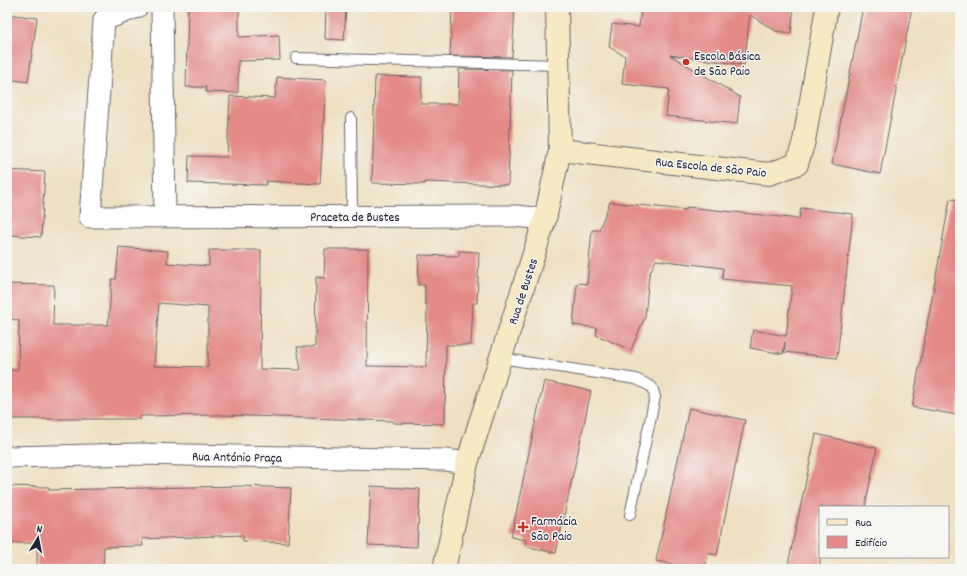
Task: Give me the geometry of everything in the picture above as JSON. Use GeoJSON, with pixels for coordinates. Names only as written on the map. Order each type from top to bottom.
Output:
{"type":"FeatureCollection","features":[{"type":"Feature","properties":{"kind":"main road","name":"Rua de Bustes"},"geometry":{"type":"LineString","coordinates":[[444,569],[467,463],[545,219],[560,150],[557,7]]}},
{"type":"Feature","properties":{"kind":"main road","name":"Rua Escola de São Paio"},"geometry":{"type":"LineString","coordinates":[[560,150],[769,174],[797,164],[804,141],[827,7]]}},
{"type":"Feature","properties":{"kind":"street","name":"Praceta de Bustes"},"geometry":{"type":"LineString","coordinates":[[137,7],[104,20],[90,217],[516,216],[545,219]]}},
{"type":"Feature","properties":{"kind":"street"},"geometry":{"type":"LineString","coordinates":[[162,7],[165,216]]}},
{"type":"Feature","properties":{"kind":"street","name":"Rua António Praça"},"geometry":{"type":"LineString","coordinates":[[7,457],[138,454],[444,460],[467,463]]}},
{"type":"Feature","properties":{"kind":"lane"},"geometry":{"type":"LineString","coordinates":[[296,58],[559,66]]}},
{"type":"Feature","properties":{"kind":"lane"},"geometry":{"type":"LineString","coordinates":[[351,118],[352,216]]}},
{"type":"Feature","properties":{"kind":"lane"},"geometry":{"type":"LineString","coordinates":[[500,358],[636,379],[652,387],[655,397],[630,515]]}},
{"type":"Feature","properties":{"kind":"building"},"geometry":{"type":"Polygon","coordinates":[[[188,7],[239,7],[239,37],[279,35],[280,60],[238,61],[238,93],[206,92],[206,87],[186,87],[188,7]]]}},
{"type":"Feature","properties":{"kind":"building"},"geometry":{"type":"Polygon","coordinates":[[[326,7],[346,7],[344,40],[325,39],[326,7]]]}},
{"type":"Feature","properties":{"kind":"building"},"geometry":{"type":"Polygon","coordinates":[[[452,7],[515,7],[512,57],[450,56],[452,7]]]}},
{"type":"Feature","properties":{"kind":"building"},"geometry":{"type":"Polygon","coordinates":[[[641,7],[794,7],[791,33],[776,31],[750,15],[744,65],[670,55],[740,97],[737,124],[666,116],[669,89],[622,84],[625,56],[609,47],[612,24],[639,27],[641,7]]]}},
{"type":"Feature","properties":{"kind":"building"},"geometry":{"type":"Polygon","coordinates":[[[863,7],[912,7],[880,174],[832,164],[863,7]]]}},
{"type":"Feature","properties":{"kind":"building"},"geometry":{"type":"Polygon","coordinates":[[[7,14],[37,18],[28,82],[7,79],[7,14]]]}},
{"type":"Feature","properties":{"kind":"building"},"geometry":{"type":"Polygon","coordinates":[[[459,69],[512,70],[508,185],[425,182],[425,184],[372,183],[375,76],[422,77],[421,104],[458,104],[459,69]]]}},
{"type":"Feature","properties":{"kind":"building"},"geometry":{"type":"Polygon","coordinates":[[[277,77],[326,80],[320,184],[266,181],[266,185],[188,183],[189,156],[227,157],[230,96],[275,98],[277,77]]]}},
{"type":"Feature","properties":{"kind":"building"},"geometry":{"type":"Polygon","coordinates":[[[7,170],[45,172],[41,237],[7,235],[7,170]]]}},
{"type":"Feature","properties":{"kind":"building"},"geometry":{"type":"Polygon","coordinates":[[[950,199],[960,200],[960,396],[957,415],[912,407],[950,199]]]}},
{"type":"Feature","properties":{"kind":"building"},"geometry":{"type":"Polygon","coordinates":[[[610,202],[686,210],[687,207],[799,219],[801,208],[853,214],[837,358],[784,352],[785,342],[783,354],[750,348],[753,330],[786,336],[792,286],[722,279],[723,268],[656,260],[649,275],[645,317],[631,350],[596,335],[597,328],[573,325],[577,283],[587,284],[592,230],[599,230],[610,202]]]}},
{"type":"Feature","properties":{"kind":"building"},"geometry":{"type":"Polygon","coordinates":[[[119,247],[168,251],[167,263],[209,266],[209,250],[261,250],[260,369],[301,370],[297,347],[315,347],[316,277],[324,278],[325,249],[368,249],[367,366],[426,367],[427,304],[425,304],[425,285],[418,285],[419,255],[459,256],[459,251],[479,252],[477,303],[473,303],[471,345],[446,345],[445,424],[221,415],[140,416],[140,419],[7,419],[7,370],[18,370],[19,320],[7,319],[7,284],[54,285],[53,325],[108,325],[112,279],[116,279],[119,247]],[[159,303],[154,366],[208,367],[208,307],[159,303]]]}},
{"type":"Feature","properties":{"kind":"building"},"geometry":{"type":"Polygon","coordinates":[[[544,381],[591,391],[556,553],[525,546],[526,540],[511,537],[544,381]]]}},
{"type":"Feature","properties":{"kind":"building"},"geometry":{"type":"Polygon","coordinates":[[[689,408],[745,420],[717,555],[708,553],[705,569],[670,569],[671,564],[656,561],[689,408]]]}},
{"type":"Feature","properties":{"kind":"building"},"geometry":{"type":"Polygon","coordinates":[[[816,434],[877,448],[865,506],[819,506],[820,569],[787,569],[816,434]]]}},
{"type":"Feature","properties":{"kind":"building"},"geometry":{"type":"Polygon","coordinates":[[[7,486],[49,487],[49,490],[242,486],[291,488],[288,543],[243,541],[243,535],[142,539],[143,546],[104,547],[103,567],[37,566],[37,543],[7,543],[7,486]]]}},
{"type":"Feature","properties":{"kind":"building"},"geometry":{"type":"Polygon","coordinates":[[[371,486],[420,489],[417,547],[368,545],[371,486]]]}},
{"type":"Feature","properties":{"kind":"place","name":"Escola Básica de São Paio"},"geometry":{"type":"Point","coordinates":[686,62]}},
{"type":"Feature","properties":{"kind":"place","name":"Farmácia São Paio"},"geometry":{"type":"Point","coordinates":[523,527]}}]}
